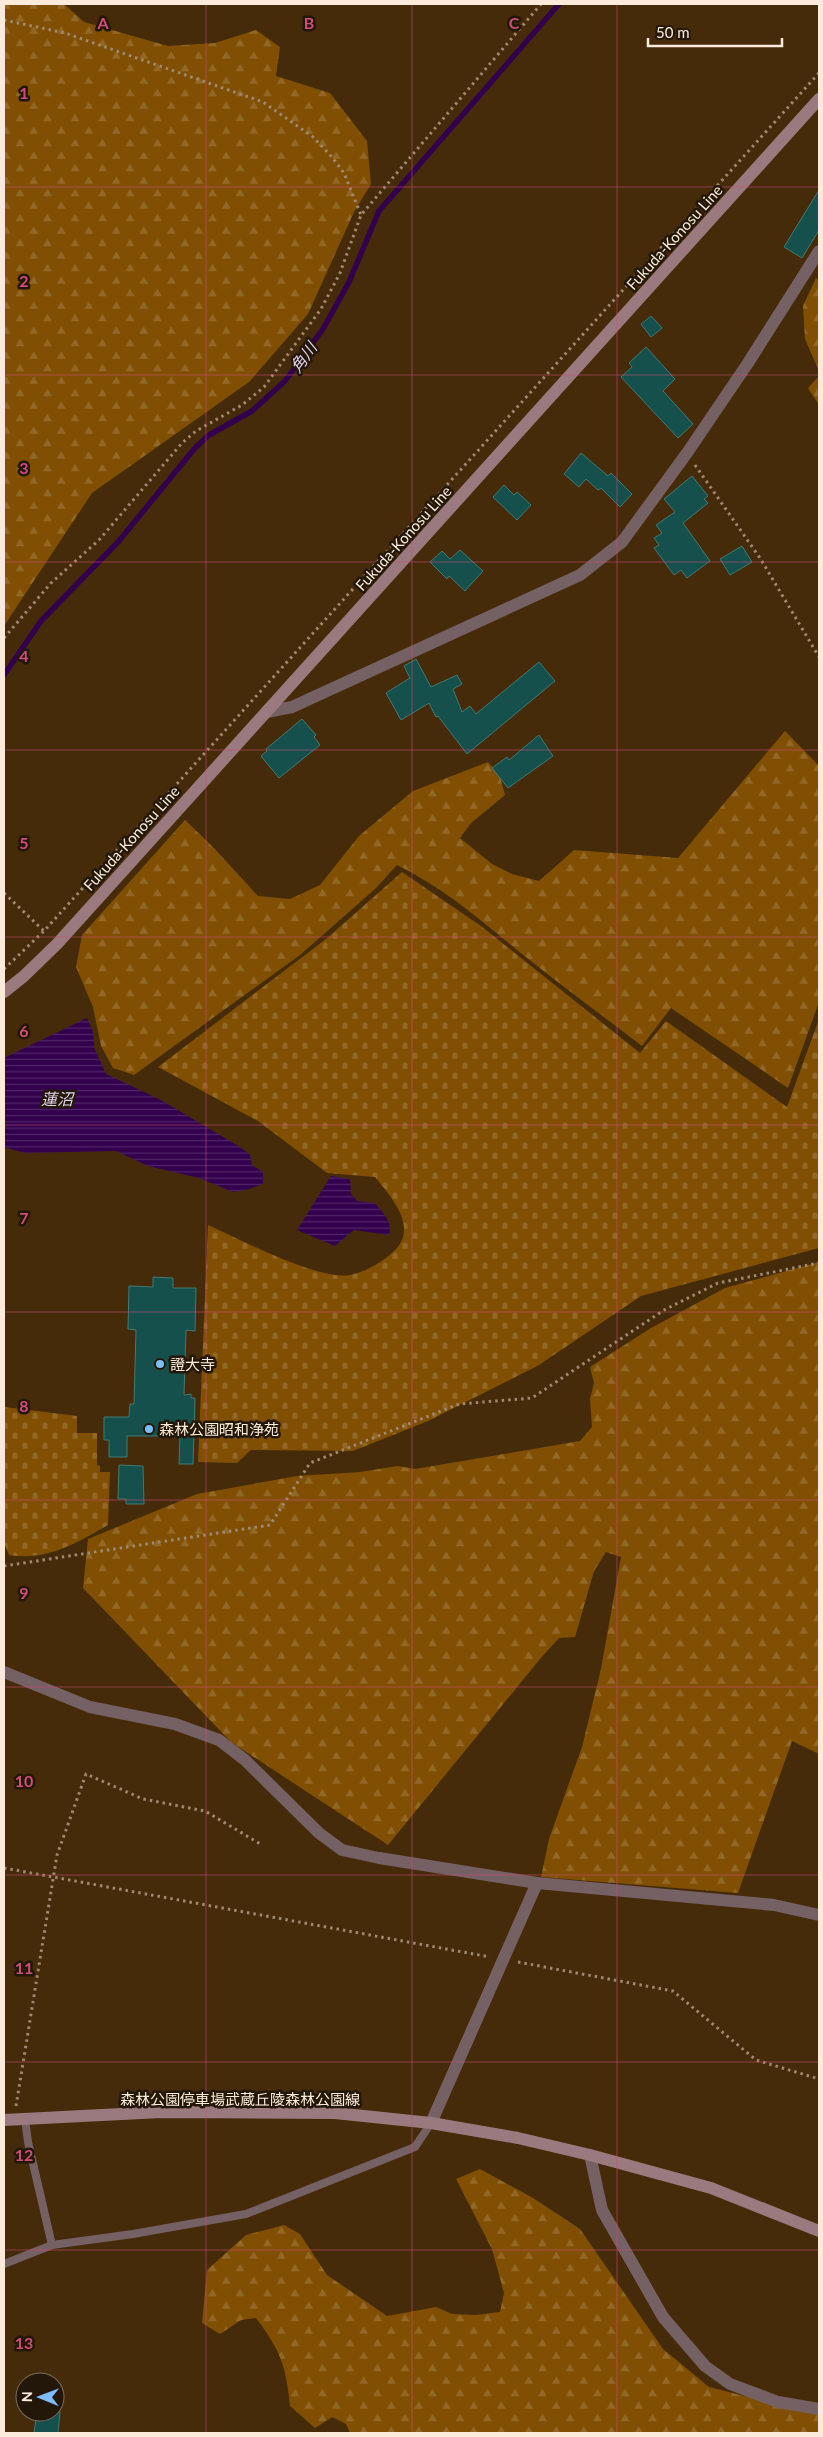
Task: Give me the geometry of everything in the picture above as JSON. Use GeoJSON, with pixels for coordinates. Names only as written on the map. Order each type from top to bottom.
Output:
{"type":"FeatureCollection","features":[{"type":"Feature","properties":{"kind":"main road","name":"Fukuda-Konosu Line"},"geometry":{"type":"LineString","coordinates":[[4,992],[24,976],[57,944],[819,100]]}},
{"type":"Feature","properties":{"kind":"main road","name":"森林公園停車場武蔵丘陵森林公園線"},"geometry":{"type":"LineString","coordinates":[[14,2119],[161,2112],[325,2113],[431,2123],[518,2138],[590,2155],[711,2188],[819,2231]]}},
{"type":"Feature","properties":{"kind":"street"},"geometry":{"type":"LineString","coordinates":[[267,712],[292,707],[580,575],[622,542],[687,453],[779,317],[819,251]]}},
{"type":"Feature","properties":{"kind":"street"},"geometry":{"type":"LineString","coordinates":[[4,1672],[90,1707],[175,1724],[219,1740],[245,1760],[319,1833],[342,1850],[379,1858],[537,1883],[774,1905],[819,1915]]}},
{"type":"Feature","properties":{"kind":"street"},"geometry":{"type":"LineString","coordinates":[[431,2123],[537,1883]]}},
{"type":"Feature","properties":{"kind":"street"},"geometry":{"type":"LineString","coordinates":[[590,2155],[602,2210],[663,2317],[705,2366],[730,2384],[778,2402],[819,2409]]}},
{"type":"Feature","properties":{"kind":"lane"},"geometry":{"type":"LineString","coordinates":[[14,2119],[28,2142],[52,2245]]}},
{"type":"Feature","properties":{"kind":"lane"},"geometry":{"type":"LineString","coordinates":[[4,2264],[52,2245],[246,2214],[415,2146],[431,2123]]}},
{"type":"Feature","properties":{"kind":"path"},"geometry":{"type":"LineString","coordinates":[[4,638],[51,583],[99,540],[182,443],[196,431],[242,405],[264,387],[321,309],[340,273],[361,214],[541,4]]}},
{"type":"Feature","properties":{"kind":"path"},"geometry":{"type":"LineString","coordinates":[[4,20],[65,33],[263,102],[313,137],[332,157],[344,173],[361,214]]}},
{"type":"Feature","properties":{"kind":"path"},"geometry":{"type":"LineString","coordinates":[[4,969],[44,931],[819,73]]}},
{"type":"Feature","properties":{"kind":"path"},"geometry":{"type":"LineString","coordinates":[[687,453],[760,558],[819,657]]}},
{"type":"Feature","properties":{"kind":"path"},"geometry":{"type":"LineString","coordinates":[[4,893],[57,944]]}},
{"type":"Feature","properties":{"kind":"path"},"geometry":{"type":"LineString","coordinates":[[4,1566],[270,1524],[310,1463],[459,1404],[532,1398],[664,1310],[718,1283],[819,1263]]}},
{"type":"Feature","properties":{"kind":"path"},"geometry":{"type":"LineString","coordinates":[[14,2119],[57,1855],[86,1774],[143,1799],[205,1811],[262,1845]]}},
{"type":"Feature","properties":{"kind":"path"},"geometry":{"type":"LineString","coordinates":[[4,1868],[673,1991],[756,2060],[819,2079]]}},
{"type":"Feature","properties":{"kind":"green space"},"geometry":{"type":"Polygon","coordinates":[[[4,4],[64,4],[84,22],[168,46],[215,43],[256,30],[280,47],[276,76],[330,93],[367,141],[371,184],[354,212],[308,314],[249,382],[92,493],[4,626],[4,4]]]}},
{"type":"Feature","properties":{"kind":"green space"},"geometry":{"type":"Polygon","coordinates":[[[816,278],[819,280],[819,371],[805,339],[803,306],[816,278]]]}},
{"type":"Feature","properties":{"kind":"green space"},"geometry":{"type":"Polygon","coordinates":[[[819,376],[819,405],[808,388],[819,376]]]}},
{"type":"Feature","properties":{"kind":"green space"},"geometry":{"type":"Polygon","coordinates":[[[785,731],[819,766],[819,1002],[788,1088],[671,1008],[642,1046],[465,908],[415,874],[397,865],[375,889],[300,955],[134,1075],[113,1068],[101,1046],[93,1007],[76,967],[82,935],[185,820],[258,896],[290,899],[320,885],[359,836],[413,791],[488,762],[500,777],[505,795],[471,823],[460,838],[492,864],[512,874],[539,881],[574,850],[678,858],[785,731]]]}},
{"type":"Feature","properties":{"kind":"green space"},"geometry":{"type":"Polygon","coordinates":[[[402,872],[481,926],[640,1053],[666,1021],[787,1107],[819,1019],[819,1248],[641,1296],[539,1365],[428,1421],[353,1451],[251,1450],[237,1463],[198,1462],[208,1225],[258,1249],[300,1266],[319,1272],[350,1275],[362,1272],[389,1256],[401,1243],[404,1233],[403,1223],[395,1203],[375,1177],[327,1173],[258,1121],[158,1067],[326,939],[402,872]]]}},
{"type":"Feature","properties":{"kind":"green space"},"geometry":{"type":"Polygon","coordinates":[[[819,1262],[819,1754],[792,1741],[738,1893],[541,1877],[549,1839],[582,1747],[601,1669],[621,1557],[606,1552],[594,1571],[575,1637],[559,1638],[540,1659],[388,1845],[231,1742],[83,1588],[88,1539],[197,1494],[297,1476],[360,1472],[398,1466],[415,1469],[580,1441],[592,1427],[590,1399],[594,1383],[590,1367],[651,1328],[725,1288],[819,1262]]]}},
{"type":"Feature","properties":{"kind":"green space"},"geometry":{"type":"Polygon","coordinates":[[[5,1407],[77,1416],[77,1433],[97,1433],[97,1465],[100,1466],[100,1472],[110,1472],[108,1525],[73,1544],[49,1553],[23,1556],[9,1555],[4,1543],[5,1407]]]}},
{"type":"Feature","properties":{"kind":"green space"},"geometry":{"type":"Polygon","coordinates":[[[480,2169],[533,2198],[580,2229],[663,2349],[709,2387],[819,2415],[819,2433],[350,2433],[346,2424],[332,2417],[315,2428],[290,2406],[284,2369],[271,2339],[256,2318],[241,2320],[220,2334],[202,2323],[207,2270],[246,2235],[284,2225],[300,2234],[327,2275],[387,2316],[436,2307],[452,2314],[476,2315],[500,2312],[504,2293],[492,2249],[456,2179],[480,2169]]]}},
{"type":"Feature","properties":{"kind":"water","name":"蓮沼"},"geometry":{"type":"Polygon","coordinates":[[[87,1018],[93,1032],[94,1047],[106,1074],[161,1100],[240,1147],[250,1155],[252,1165],[263,1172],[263,1184],[233,1192],[199,1178],[148,1166],[116,1151],[25,1153],[4,1147],[4,1058],[87,1018]]]}},
{"type":"Feature","properties":{"kind":"water"},"geometry":{"type":"Polygon","coordinates":[[[331,1176],[350,1179],[351,1194],[357,1201],[375,1203],[384,1214],[390,1226],[389,1235],[354,1230],[335,1246],[297,1230],[331,1176]]]}},
{"type":"Feature","properties":{"kind":"building"},"geometry":{"type":"Polygon","coordinates":[[[819,190],[819,230],[802,258],[784,247],[819,190]]]}},
{"type":"Feature","properties":{"kind":"building"},"geometry":{"type":"Polygon","coordinates":[[[651,316],[662,328],[651,337],[641,324],[651,316]]]}},
{"type":"Feature","properties":{"kind":"building"},"geometry":{"type":"Polygon","coordinates":[[[646,347],[675,379],[663,391],[693,424],[678,438],[621,377],[632,367],[629,363],[646,347]]]}},
{"type":"Feature","properties":{"kind":"building"},"geometry":{"type":"Polygon","coordinates":[[[581,453],[608,476],[611,473],[632,494],[620,507],[601,488],[598,490],[586,479],[579,487],[564,474],[581,453]]]}},
{"type":"Feature","properties":{"kind":"building"},"geometry":{"type":"Polygon","coordinates":[[[692,476],[708,496],[704,499],[708,503],[683,523],[710,561],[687,578],[681,570],[674,575],[654,548],[659,545],[654,538],[662,533],[656,525],[675,512],[664,499],[692,476]]]}},
{"type":"Feature","properties":{"kind":"building"},"geometry":{"type":"Polygon","coordinates":[[[504,485],[514,495],[517,492],[531,505],[517,520],[493,497],[504,485]]]}},
{"type":"Feature","properties":{"kind":"building"},"geometry":{"type":"Polygon","coordinates":[[[742,546],[752,562],[730,575],[720,559],[742,546]]]}},
{"type":"Feature","properties":{"kind":"building"},"geometry":{"type":"Polygon","coordinates":[[[460,550],[483,571],[465,591],[449,576],[447,579],[430,562],[442,551],[450,559],[460,550]]]}},
{"type":"Feature","properties":{"kind":"building"},"geometry":{"type":"Polygon","coordinates":[[[416,659],[431,687],[457,675],[462,684],[453,689],[462,712],[470,706],[476,714],[539,662],[555,681],[467,754],[438,716],[436,717],[429,703],[401,720],[386,693],[410,678],[404,666],[416,659]]]}},
{"type":"Feature","properties":{"kind":"building"},"geometry":{"type":"Polygon","coordinates":[[[302,719],[316,735],[314,737],[320,745],[279,778],[261,756],[267,751],[266,749],[302,719]]]}},
{"type":"Feature","properties":{"kind":"building"},"geometry":{"type":"Polygon","coordinates":[[[539,735],[553,756],[508,788],[492,768],[507,757],[509,760],[539,735]]]}},
{"type":"Feature","properties":{"kind":"building","name":"證大寺"},"geometry":{"type":"Polygon","coordinates":[[[153,1277],[173,1278],[173,1288],[196,1288],[195,1331],[186,1330],[184,1395],[191,1394],[191,1398],[195,1398],[193,1464],[179,1464],[180,1436],[127,1436],[127,1457],[109,1457],[109,1440],[104,1440],[104,1417],[129,1417],[130,1404],[134,1404],[136,1330],[128,1329],[129,1286],[153,1287],[153,1277]]]}},
{"type":"Feature","properties":{"kind":"building"},"geometry":{"type":"Polygon","coordinates":[[[119,1465],[143,1466],[144,1504],[126,1504],[126,1499],[118,1499],[119,1465]]]}},
{"type":"Feature","properties":{"kind":"building"},"geometry":{"type":"Polygon","coordinates":[[[36,2422],[59,2422],[58,2433],[34,2433],[36,2422]]]}},
{"type":"Feature","properties":{"kind":"waterway","name":"角川"},"geometry":{"type":"LineString","coordinates":[[4,675],[41,621],[118,542],[195,448],[209,435],[252,411],[285,381],[323,329],[349,282],[379,211],[559,4]]}},
{"type":"Feature","properties":{"kind":"place","name":"證大寺"},"geometry":{"type":"Point","coordinates":[160,1364]}},
{"type":"Feature","properties":{"kind":"place","name":"森林公園昭和浄苑"},"geometry":{"type":"Point","coordinates":[149,1429]}}]}
